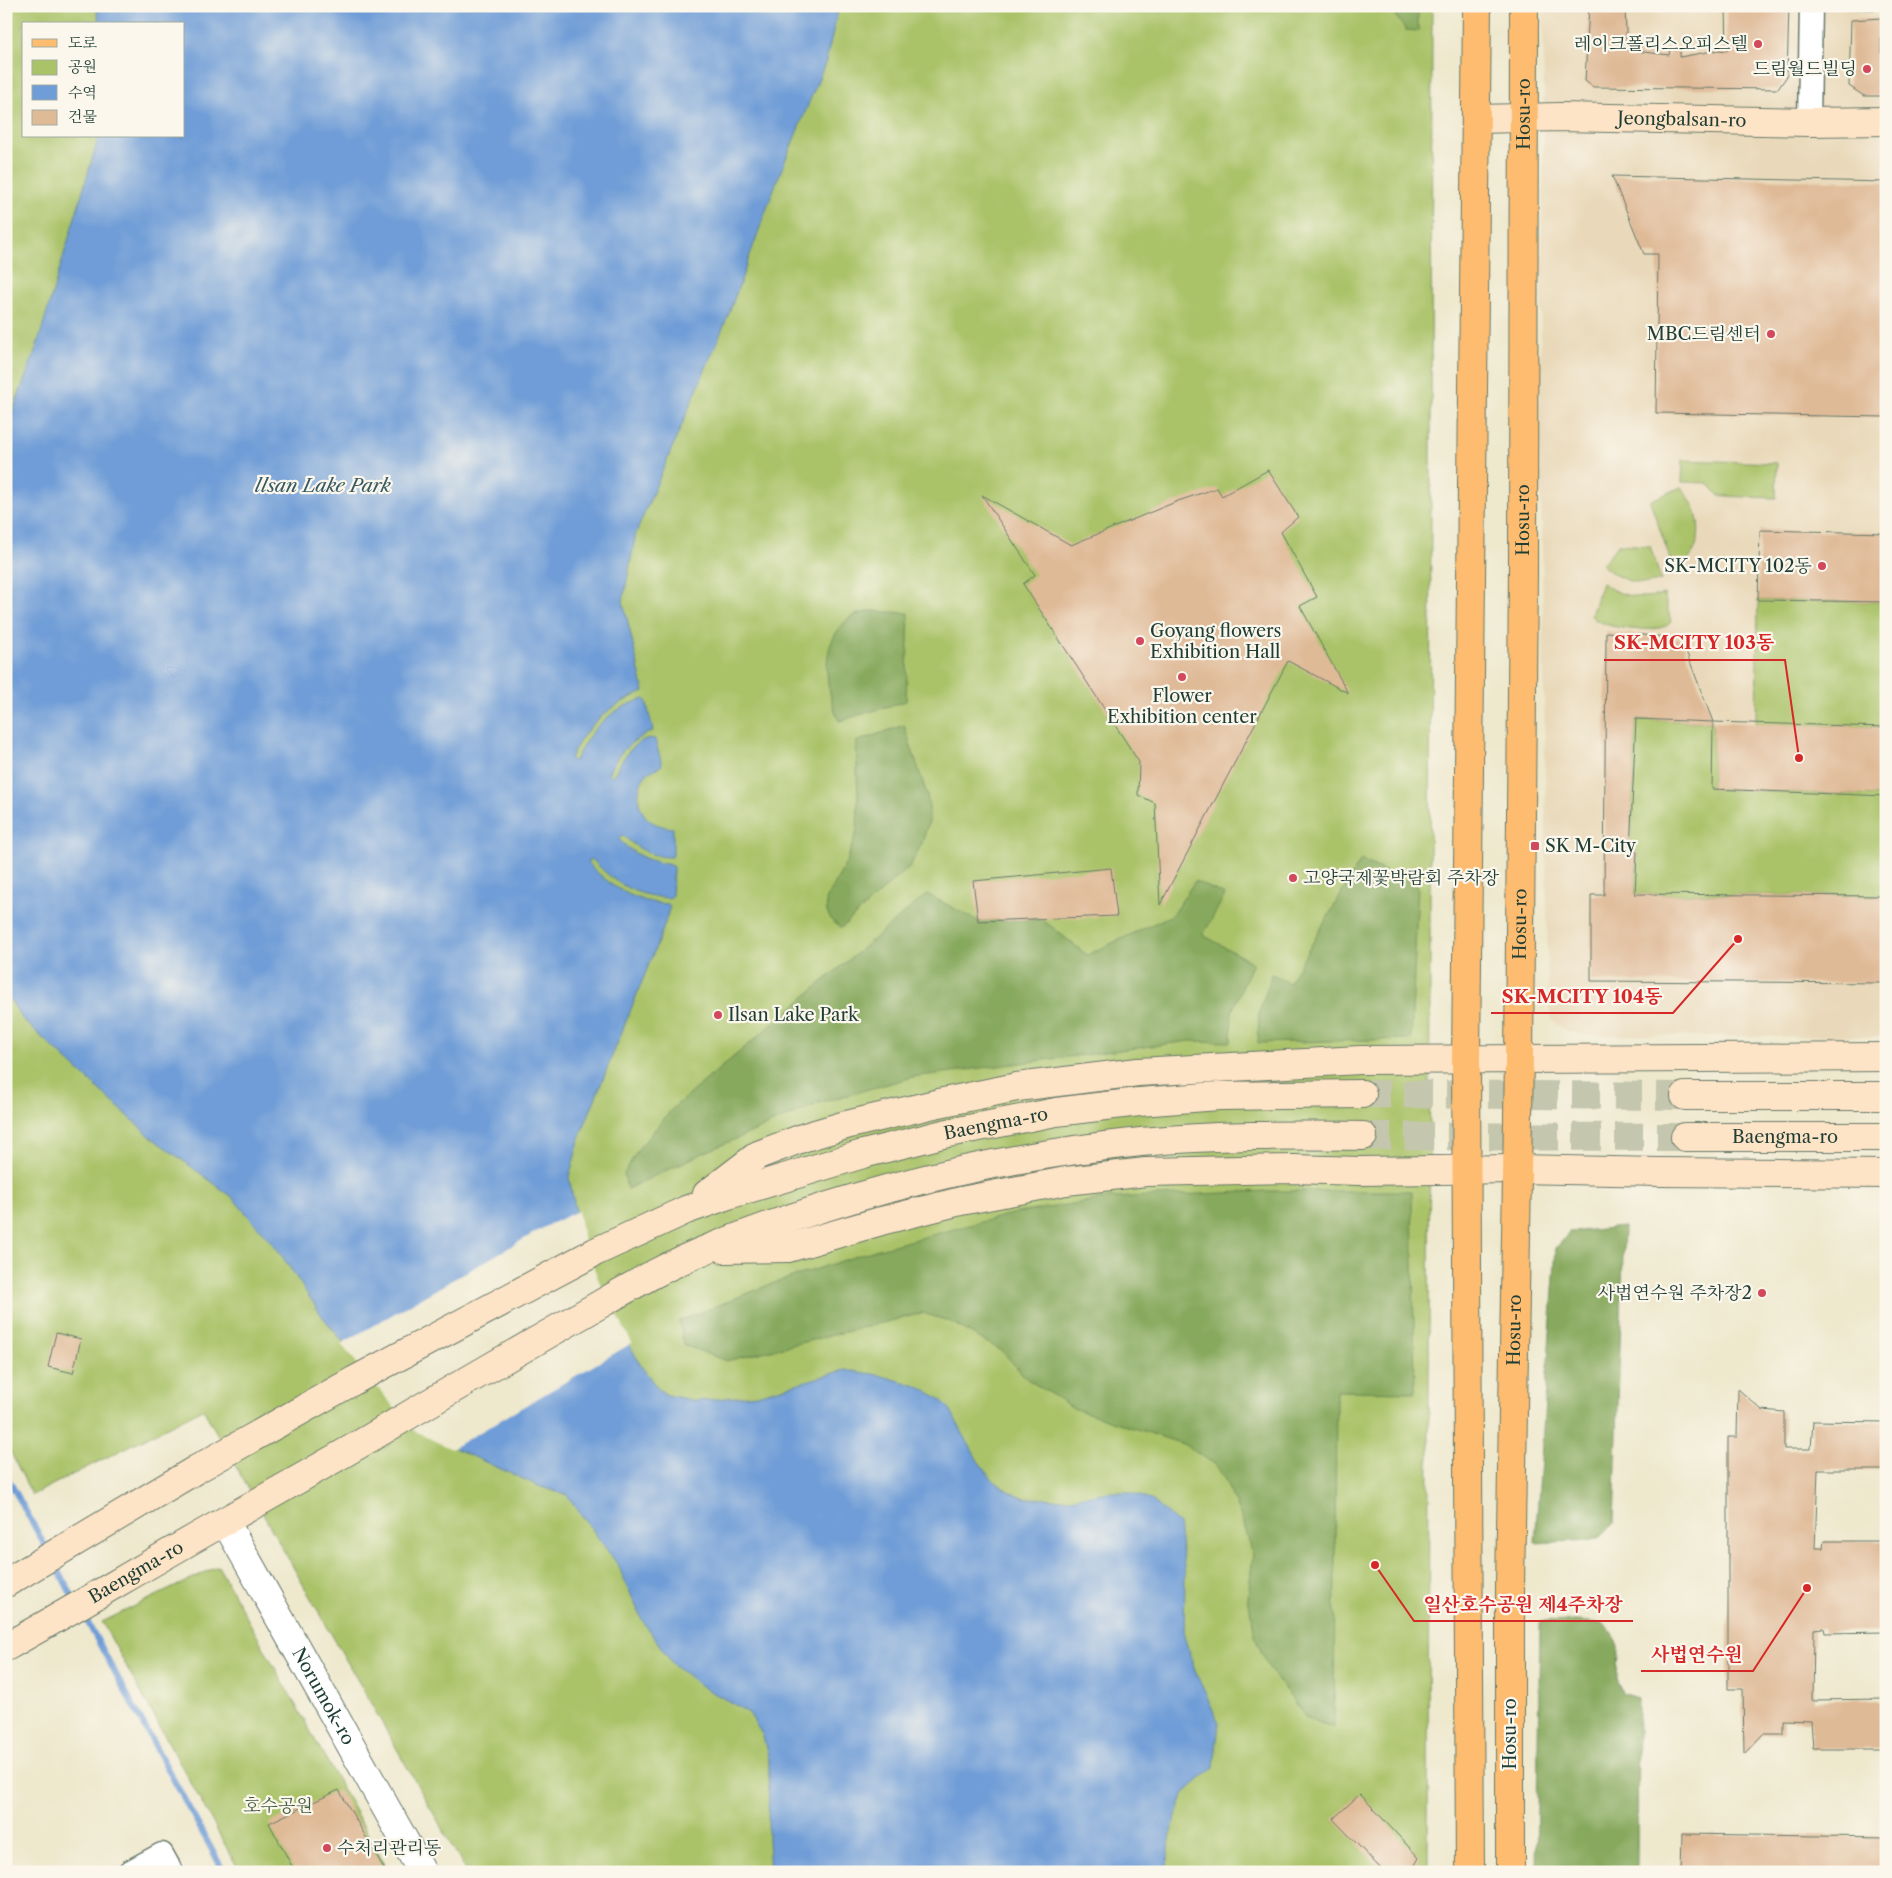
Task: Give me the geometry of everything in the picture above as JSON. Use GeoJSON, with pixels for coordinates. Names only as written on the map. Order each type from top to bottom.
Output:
{"type":"FeatureCollection","features":[{"type":"Feature","properties":{"kind":"main road"},"geometry":{"type":"LineString","coordinates":[[1470,1872],[1466,1059],[1478,119],[1477,6]]}},
{"type":"Feature","properties":{"kind":"main road","name":"Hosu-ro"},"geometry":{"type":"LineString","coordinates":[[1510,1872],[1510,1588],[1523,560],[1524,6]]}},
{"type":"Feature","properties":{"kind":"main road","name":"Jeongbalsan-ro"},"geometry":{"type":"LineString","coordinates":[[1478,119],[1560,117],[1886,122]]}},
{"type":"Feature","properties":{"kind":"main road"},"geometry":{"type":"LineString","coordinates":[[686,1210],[758,1155],[786,1144],[892,1114],[1017,1087],[1100,1076],[1186,1068],[1360,1060],[1886,1057]]}},
{"type":"Feature","properties":{"kind":"main road","name":"Baengma-ro"},"geometry":{"type":"LineString","coordinates":[[6,1583],[239,1444],[578,1261],[686,1210],[774,1180],[854,1156],[943,1134],[1016,1119],[1139,1102],[1218,1096],[1362,1094]]}},
{"type":"Feature","properties":{"kind":"main road"},"geometry":{"type":"LineString","coordinates":[[1685,1096],[1886,1096]]}},
{"type":"Feature","properties":{"kind":"main road"},"geometry":{"type":"LineString","coordinates":[[706,1249],[784,1220],[841,1202],[956,1171],[1021,1159],[1104,1146],[1189,1139],[1293,1135],[1363,1136]]}},
{"type":"Feature","properties":{"kind":"main road","name":"Baengma-ro"},"geometry":{"type":"LineString","coordinates":[[1685,1136],[1886,1137]]}},
{"type":"Feature","properties":{"kind":"main road"},"geometry":{"type":"LineString","coordinates":[[706,1249],[788,1248],[881,1221],[962,1201],[1066,1181],[1136,1173],[1191,1170],[1294,1169],[1360,1171],[1516,1169],[1886,1174]]}},
{"type":"Feature","properties":{"kind":"main road","name":"Baengma-ro"},"geometry":{"type":"LineString","coordinates":[[6,1647],[266,1498],[454,1387],[665,1269],[706,1249]]}},
{"type":"Feature","properties":{"kind":"street"},"geometry":{"type":"LineString","coordinates":[[1809,122],[1811,6]]}},
{"type":"Feature","properties":{"kind":"street","name":"Norumok-ro"},"geometry":{"type":"LineString","coordinates":[[225,1521],[422,1872]]}},
{"type":"Feature","properties":{"kind":"street"},"geometry":{"type":"LineString","coordinates":[[129,1872],[167,1863]]}},
{"type":"Feature","properties":{"kind":"shaded area"},"geometry":{"type":"Polygon","coordinates":[[[1543,6],[1886,6],[1886,1037],[1585,1035],[1567,1031],[1557,1025],[1551,1017],[1548,1001],[1542,530],[1539,439],[1544,118],[1543,6]]]}},
{"type":"Feature","properties":{"kind":"green space","name":"Ilsan Lake Park"},"geometry":{"type":"Polygon","coordinates":[[[6,6],[1432,6],[1428,1872],[467,1872],[203,1409],[32,1495],[6,1443],[6,6]]]}},
{"type":"Feature","properties":{"kind":"green space"},"geometry":{"type":"Polygon","coordinates":[[[1388,6],[1418,6],[1418,31],[1406,30],[1388,6]]]}},
{"type":"Feature","properties":{"kind":"green space"},"geometry":{"type":"Polygon","coordinates":[[[1683,460],[1777,463],[1776,498],[1719,496],[1708,483],[1682,482],[1683,460]]]}},
{"type":"Feature","properties":{"kind":"green space"},"geometry":{"type":"Polygon","coordinates":[[[1681,487],[1695,509],[1699,532],[1692,554],[1675,573],[1650,501],[1681,487]]]}},
{"type":"Feature","properties":{"kind":"green space"},"geometry":{"type":"Polygon","coordinates":[[[1618,544],[1650,546],[1661,580],[1637,583],[1616,575],[1602,565],[1618,544]]]}},
{"type":"Feature","properties":{"kind":"green space"},"geometry":{"type":"Polygon","coordinates":[[[1602,583],[1609,588],[1632,596],[1648,597],[1664,594],[1671,622],[1656,628],[1631,629],[1617,627],[1596,620],[1591,615],[1602,583]]]}},
{"type":"Feature","properties":{"kind":"green space"},"geometry":{"type":"Polygon","coordinates":[[[1758,600],[1886,602],[1886,727],[1756,724],[1758,600]]]}},
{"type":"Feature","properties":{"kind":"green space"},"geometry":{"type":"Polygon","coordinates":[[[870,611],[909,613],[906,701],[839,721],[830,694],[827,666],[829,652],[833,639],[840,627],[851,617],[870,611]]]}},
{"type":"Feature","properties":{"kind":"green space"},"geometry":{"type":"Polygon","coordinates":[[[1636,719],[1713,722],[1712,789],[1886,796],[1885,896],[1635,894],[1637,852],[1630,850],[1636,719]]]}},
{"type":"Feature","properties":{"kind":"green space"},"geometry":{"type":"Polygon","coordinates":[[[904,725],[927,795],[929,821],[922,843],[910,866],[841,928],[831,920],[827,912],[826,900],[847,861],[857,830],[856,742],[904,725]]]}},
{"type":"Feature","properties":{"kind":"green space"},"geometry":{"type":"Polygon","coordinates":[[[1361,860],[1418,886],[1411,1039],[1258,1043],[1259,1013],[1272,974],[1289,983],[1361,860]]]}},
{"type":"Feature","properties":{"kind":"green space"},"geometry":{"type":"Polygon","coordinates":[[[1195,881],[1225,895],[1203,935],[1253,963],[1232,1011],[1231,1042],[1190,1041],[913,1077],[822,1102],[701,1154],[627,1189],[624,1174],[639,1148],[674,1107],[927,894],[978,921],[1042,919],[1087,955],[1172,915],[1195,881]]]}},
{"type":"Feature","properties":{"kind":"green space"},"geometry":{"type":"Polygon","coordinates":[[[1268,1191],[1412,1191],[1415,1392],[1336,1391],[1334,1728],[1305,1717],[1268,1666],[1256,1640],[1248,1598],[1253,1555],[1243,1521],[1225,1480],[1216,1465],[1183,1444],[1075,1409],[1027,1379],[1002,1351],[949,1321],[923,1313],[726,1361],[684,1345],[679,1321],[771,1284],[875,1250],[1011,1214],[1109,1198],[1268,1191]]]}},
{"type":"Feature","properties":{"kind":"green space"},"geometry":{"type":"Polygon","coordinates":[[[1624,1227],[1614,1524],[1602,1536],[1592,1540],[1535,1543],[1556,1248],[1570,1232],[1624,1227]]]}},
{"type":"Feature","properties":{"kind":"green space","name":"호수공원"},"geometry":{"type":"Polygon","coordinates":[[[218,1566],[389,1872],[240,1872],[102,1622],[218,1566]]]}},
{"type":"Feature","properties":{"kind":"green space"},"geometry":{"type":"Polygon","coordinates":[[[1576,1621],[1603,1623],[1613,1633],[1618,1646],[1617,1678],[1622,1693],[1638,1698],[1637,1872],[1536,1872],[1540,1622],[1576,1621]]]}},
{"type":"Feature","properties":{"kind":"water","name":"llsan Lake Park"},"geometry":{"type":"Polygon","coordinates":[[[96,6],[839,6],[826,61],[776,183],[728,316],[636,533],[623,601],[644,692],[620,703],[600,718],[583,736],[570,759],[575,761],[587,739],[611,714],[632,703],[646,700],[653,731],[638,738],[626,748],[616,759],[608,774],[613,776],[630,750],[636,745],[648,739],[655,739],[662,765],[648,773],[643,780],[640,785],[639,803],[650,821],[673,828],[673,855],[672,857],[658,856],[639,848],[623,835],[618,838],[640,856],[673,867],[672,896],[670,898],[646,895],[626,887],[609,875],[592,859],[587,862],[604,879],[623,892],[634,897],[670,906],[663,929],[581,1134],[569,1177],[582,1243],[596,1282],[641,1366],[658,1389],[667,1395],[696,1401],[757,1395],[845,1370],[879,1375],[917,1386],[939,1398],[949,1408],[978,1461],[993,1480],[1008,1491],[1026,1498],[1068,1499],[1108,1492],[1130,1492],[1153,1501],[1179,1524],[1185,1575],[1184,1636],[1195,1671],[1219,1723],[1214,1767],[1184,1793],[1171,1832],[1166,1872],[770,1872],[768,1840],[769,1760],[763,1736],[749,1713],[698,1684],[672,1663],[642,1620],[618,1565],[567,1495],[541,1487],[414,1428],[322,1316],[278,1250],[231,1196],[151,1137],[23,1020],[6,993],[6,429],[36,349],[98,138],[185,138],[185,22],[100,22],[96,6]]]}},
{"type":"Feature","properties":{"kind":"pier"},"geometry":{"type":"Polygon","coordinates":[[[578,1211],[584,1242],[599,1281],[632,1343],[451,1449],[413,1430],[341,1344],[550,1224],[578,1211]]]}},
{"type":"Feature","properties":{"kind":"building","name":"레이크폴리스오피스텔"},"geometry":{"type":"Polygon","coordinates":[[[1589,6],[1636,6],[1636,9],[1625,11],[1627,50],[1669,55],[1670,50],[1680,49],[1680,57],[1718,50],[1727,51],[1726,6],[1789,6],[1787,76],[1778,89],[1593,87],[1585,81],[1589,6]]]}},
{"type":"Feature","properties":{"kind":"building"},"geometry":{"type":"Polygon","coordinates":[[[1843,6],[1886,6],[1886,10],[1843,9],[1843,6]]]}},
{"type":"Feature","properties":{"kind":"building","name":"드림월드빌딩"},"geometry":{"type":"Polygon","coordinates":[[[1881,18],[1881,53],[1886,53],[1886,96],[1864,96],[1849,86],[1851,20],[1881,18]]]}},
{"type":"Feature","properties":{"kind":"building","name":"MBC드림센터"},"geometry":{"type":"Polygon","coordinates":[[[1612,176],[1886,182],[1886,417],[1656,413],[1658,254],[1644,254],[1612,176]]]}},
{"type":"Feature","properties":{"kind":"building","name":"Flower Exhibition center"},"geometry":{"type":"Polygon","coordinates":[[[1268,470],[1298,517],[1281,532],[1317,597],[1300,606],[1348,693],[1288,661],[1160,905],[1155,803],[1138,795],[1139,762],[1023,584],[1035,575],[982,495],[1071,545],[1178,501],[1217,488],[1222,496],[1268,470]]]}},
{"type":"Feature","properties":{"kind":"building","name":"SK-MCITY 102동"},"geometry":{"type":"Polygon","coordinates":[[[1760,530],[1886,533],[1886,602],[1758,600],[1760,530]]]}},
{"type":"Feature","properties":{"kind":"building"},"geometry":{"type":"Polygon","coordinates":[[[1606,632],[1681,638],[1713,722],[1636,719],[1630,850],[1637,852],[1635,894],[1885,896],[1883,983],[1591,981],[1591,895],[1604,895],[1606,632]]]}},
{"type":"Feature","properties":{"kind":"building"},"geometry":{"type":"Polygon","coordinates":[[[1713,722],[1886,727],[1886,796],[1712,789],[1713,722]]]}},
{"type":"Feature","properties":{"kind":"building"},"geometry":{"type":"Polygon","coordinates":[[[1111,868],[1117,916],[978,921],[973,881],[1111,868]]]}},
{"type":"Feature","properties":{"kind":"building"},"geometry":{"type":"Polygon","coordinates":[[[56,1333],[81,1339],[73,1373],[48,1367],[56,1333]]]}},
{"type":"Feature","properties":{"kind":"building"},"geometry":{"type":"Polygon","coordinates":[[[1738,1389],[1762,1410],[1784,1412],[1784,1449],[1811,1449],[1813,1421],[1886,1422],[1886,1470],[1818,1470],[1815,1548],[1823,1548],[1824,1541],[1886,1541],[1886,1632],[1825,1633],[1824,1628],[1814,1629],[1813,1700],[1886,1699],[1886,1749],[1813,1749],[1811,1721],[1783,1720],[1783,1734],[1763,1734],[1744,1754],[1743,1689],[1728,1689],[1728,1437],[1737,1437],[1738,1389]]]}},
{"type":"Feature","properties":{"kind":"building","name":"수처리관리동"},"geometry":{"type":"Polygon","coordinates":[[[339,1790],[386,1872],[295,1872],[269,1823],[339,1790]]]}},
{"type":"Feature","properties":{"kind":"building"},"geometry":{"type":"Polygon","coordinates":[[[1360,1794],[1419,1858],[1411,1872],[1384,1872],[1333,1819],[1360,1794]]]}},
{"type":"Feature","properties":{"kind":"building"},"geometry":{"type":"Polygon","coordinates":[[[1682,1834],[1886,1837],[1886,1872],[1681,1872],[1682,1834]]]}},
{"type":"Feature","properties":{"kind":"waterway"},"geometry":{"type":"LineString","coordinates":[[6,1475],[48,1551]]}},
{"type":"Feature","properties":{"kind":"waterway"},"geometry":{"type":"LineString","coordinates":[[54,1562],[75,1601]]}},
{"type":"Feature","properties":{"kind":"waterway"},"geometry":{"type":"LineString","coordinates":[[82,1612],[224,1872]]}},
{"type":"Feature","properties":{"kind":"tunnel"},"geometry":{"type":"LineString","coordinates":[[1362,1094],[1685,1096]]}},
{"type":"Feature","properties":{"kind":"tunnel"},"geometry":{"type":"LineString","coordinates":[[1363,1136],[1685,1137]]}},
{"type":"Feature","properties":{"kind":"place","name":"레이크폴리스오피스텔"},"geometry":{"type":"Point","coordinates":[1758,44]}},
{"type":"Feature","properties":{"kind":"place","name":"드림월드빌딩"},"geometry":{"type":"Point","coordinates":[1867,69]}},
{"type":"Feature","properties":{"kind":"place","name":"MBC드림센터"},"geometry":{"type":"Point","coordinates":[1771,334]}},
{"type":"Feature","properties":{"kind":"place","name":"SK-MCITY 102동"},"geometry":{"type":"Point","coordinates":[1822,566]}},
{"type":"Feature","properties":{"kind":"place","name":"Goyang flowers Exhibition Hall"},"geometry":{"type":"Point","coordinates":[1140,641]}},
{"type":"Feature","properties":{"kind":"place","name":"Flower Exhibition center"},"geometry":{"type":"Point","coordinates":[1182,677]}},
{"type":"Feature","properties":{"kind":"place","name":"SK-MCITY 103동"},"geometry":{"type":"Point","coordinates":[1799,758]}},
{"type":"Feature","properties":{"kind":"place","name":"SK M-City"},"geometry":{"type":"Point","coordinates":[1535,846]}},
{"type":"Feature","properties":{"kind":"place","name":"고양국제꽃박람회 주차장"},"geometry":{"type":"Point","coordinates":[1293,878]}},
{"type":"Feature","properties":{"kind":"place","name":"SK-MCITY 104동"},"geometry":{"type":"Point","coordinates":[1738,939]}},
{"type":"Feature","properties":{"kind":"place","name":"Ilsan Lake Park"},"geometry":{"type":"Point","coordinates":[718,1015]}},
{"type":"Feature","properties":{"kind":"place","name":"사법연수원 주차장2"},"geometry":{"type":"Point","coordinates":[1762,1293]}},
{"type":"Feature","properties":{"kind":"place","name":"일산호수공원 제4주차장"},"geometry":{"type":"Point","coordinates":[1375,1565]}},
{"type":"Feature","properties":{"kind":"place","name":"사법연수원"},"geometry":{"type":"Point","coordinates":[1807,1588]}},
{"type":"Feature","properties":{"kind":"place","name":"수처리관리동"},"geometry":{"type":"Point","coordinates":[327,1848]}}]}
